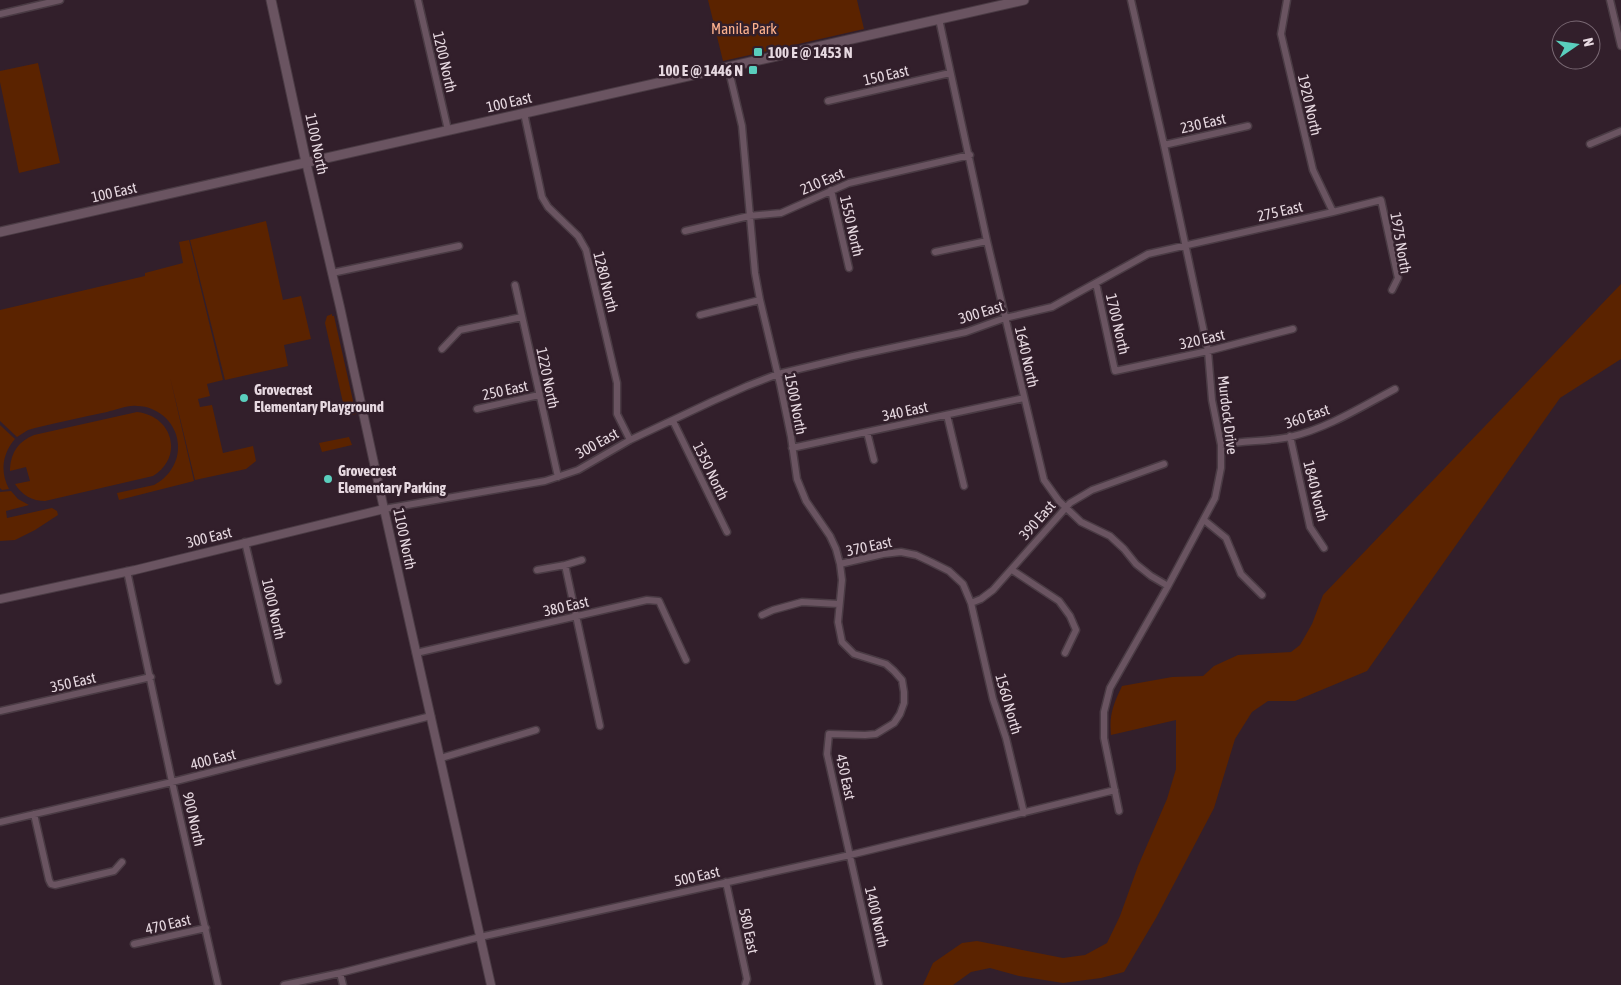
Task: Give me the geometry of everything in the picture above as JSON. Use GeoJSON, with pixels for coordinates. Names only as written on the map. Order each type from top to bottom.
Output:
{"type":"FeatureCollection","features":[{"type":"Feature","properties":{"kind":"main road","name":"1100 North"},"geometry":{"type":"LineString","coordinates":[[271,0],[306,162]]}},
{"type":"Feature","properties":{"kind":"main road","name":"100 East"},"geometry":{"type":"LineString","coordinates":[[0,232],[1024,0]]}},
{"type":"Feature","properties":{"kind":"street"},"geometry":{"type":"LineString","coordinates":[[0,14],[60,0]]}},
{"type":"Feature","properties":{"kind":"street","name":"1200 North"},"geometry":{"type":"LineString","coordinates":[[418,0],[448,130]]}},
{"type":"Feature","properties":{"kind":"street","name":"Murdock Drive"},"geometry":{"type":"LineString","coordinates":[[1119,811],[1104,738],[1104,712],[1110,688],[1204,520],[1215,498],[1221,468],[1221,445],[1212,400],[1208,351],[1131,0]]}},
{"type":"Feature","properties":{"kind":"street","name":"1920 North"},"geometry":{"type":"LineString","coordinates":[[1287,0],[1281,34],[1313,170],[1333,212]]}},
{"type":"Feature","properties":{"kind":"street"},"geometry":{"type":"LineString","coordinates":[[1610,0],[1621,46]]}},
{"type":"Feature","properties":{"kind":"street","name":"1640 North"},"geometry":{"type":"LineString","coordinates":[[939,19],[970,155],[987,241],[1044,480],[1059,501],[1081,522],[1110,536],[1136,564],[1168,586]]}},
{"type":"Feature","properties":{"kind":"street","name":"1500 North"},"geometry":{"type":"LineString","coordinates":[[728,67],[742,126],[749,216],[760,300],[778,374],[791,437],[797,479],[806,501],[830,536],[840,564],[842,580],[838,622],[842,642],[854,654],[886,664],[894,671],[902,680],[904,703]]}},
{"type":"Feature","properties":{"kind":"street","name":"150 East"},"geometry":{"type":"LineString","coordinates":[[828,101],[950,73]]}},
{"type":"Feature","properties":{"kind":"street","name":"1280 North"},"geometry":{"type":"LineString","coordinates":[[524,113],[542,197],[548,208],[578,236],[586,250],[617,383],[618,414],[630,440]]}},
{"type":"Feature","properties":{"kind":"street","name":"230 East"},"geometry":{"type":"LineString","coordinates":[[1164,145],[1248,126]]}},
{"type":"Feature","properties":{"kind":"street"},"geometry":{"type":"LineString","coordinates":[[1590,144],[1621,131]]}},
{"type":"Feature","properties":{"kind":"street","name":"210 East"},"geometry":{"type":"LineString","coordinates":[[685,231],[749,216],[781,213],[849,183],[970,155]]}},
{"type":"Feature","properties":{"kind":"street","name":"1100 North"},"geometry":{"type":"LineString","coordinates":[[306,162],[358,385],[491,985]]}},
{"type":"Feature","properties":{"kind":"street","name":"1550 North"},"geometry":{"type":"LineString","coordinates":[[831,190],[849,268]]}},
{"type":"Feature","properties":{"kind":"street","name":"275 East"},"geometry":{"type":"LineString","coordinates":[[1186,246],[1380,200]]}},
{"type":"Feature","properties":{"kind":"street","name":"1975 North"},"geometry":{"type":"LineString","coordinates":[[1380,200],[1398,278],[1392,290]]}},
{"type":"Feature","properties":{"kind":"street"},"geometry":{"type":"LineString","coordinates":[[935,252],[987,241]]}},
{"type":"Feature","properties":{"kind":"street"},"geometry":{"type":"LineString","coordinates":[[332,273],[459,246]]}},
{"type":"Feature","properties":{"kind":"street","name":"300 East"},"geometry":{"type":"LineString","coordinates":[[0,599],[127,571],[384,509],[545,481],[578,470],[630,440],[747,386],[778,374],[966,332],[1005,318],[1052,307],[1148,254],[1186,246]]}},
{"type":"Feature","properties":{"kind":"street","name":"1700 North"},"geometry":{"type":"LineString","coordinates":[[1096,283],[1115,371]]}},
{"type":"Feature","properties":{"kind":"street","name":"1220 North"},"geometry":{"type":"LineString","coordinates":[[515,284],[558,477]]}},
{"type":"Feature","properties":{"kind":"street"},"geometry":{"type":"LineString","coordinates":[[700,315],[760,300]]}},
{"type":"Feature","properties":{"kind":"street"},"geometry":{"type":"LineString","coordinates":[[442,349],[460,330],[522,317]]}},
{"type":"Feature","properties":{"kind":"street","name":"320 East"},"geometry":{"type":"LineString","coordinates":[[1115,371],[1208,351],[1293,329]]}},
{"type":"Feature","properties":{"kind":"street","name":"360 East"},"geometry":{"type":"LineString","coordinates":[[1221,445],[1238,441],[1290,436],[1327,425],[1394,388]]}},
{"type":"Feature","properties":{"kind":"street","name":"250 East"},"geometry":{"type":"LineString","coordinates":[[477,409],[539,395]]}},
{"type":"Feature","properties":{"kind":"street","name":"340 East"},"geometry":{"type":"LineString","coordinates":[[792,448],[1024,398]]}},
{"type":"Feature","properties":{"kind":"street"},"geometry":{"type":"LineString","coordinates":[[948,414],[964,486]]}},
{"type":"Feature","properties":{"kind":"street","name":"1350 North"},"geometry":{"type":"LineString","coordinates":[[673,421],[727,532]]}},
{"type":"Feature","properties":{"kind":"street"},"geometry":{"type":"LineString","coordinates":[[867,432],[874,460]]}},
{"type":"Feature","properties":{"kind":"street","name":"1840 North"},"geometry":{"type":"LineString","coordinates":[[1290,436],[1310,527],[1324,548]]}},
{"type":"Feature","properties":{"kind":"street","name":"390 East"},"geometry":{"type":"LineString","coordinates":[[971,603],[994,590],[1066,506],[1092,490],[1164,464]]}},
{"type":"Feature","properties":{"kind":"street"},"geometry":{"type":"LineString","coordinates":[[1204,520],[1226,538],[1241,574],[1262,595]]}},
{"type":"Feature","properties":{"kind":"street","name":"1000 North"},"geometry":{"type":"LineString","coordinates":[[245,542],[278,680]]}},
{"type":"Feature","properties":{"kind":"street","name":"370 East"},"geometry":{"type":"LineString","coordinates":[[840,564],[882,554],[901,552],[916,555],[949,571],[963,584],[971,603]]}},
{"type":"Feature","properties":{"kind":"street"},"geometry":{"type":"LineString","coordinates":[[537,570],[582,560]]}},
{"type":"Feature","properties":{"kind":"street"},"geometry":{"type":"LineString","coordinates":[[565,565],[600,726]]}},
{"type":"Feature","properties":{"kind":"street"},"geometry":{"type":"LineString","coordinates":[[1012,570],[1059,601],[1070,616],[1076,630],[1065,653]]}},
{"type":"Feature","properties":{"kind":"street","name":"900 North"},"geometry":{"type":"LineString","coordinates":[[127,571],[218,985]]}},
{"type":"Feature","properties":{"kind":"street","name":"380 East"},"geometry":{"type":"LineString","coordinates":[[416,653],[647,600],[659,601],[686,660]]}},
{"type":"Feature","properties":{"kind":"street"},"geometry":{"type":"LineString","coordinates":[[762,615],[802,602],[839,604]]}},
{"type":"Feature","properties":{"kind":"street","name":"1560 North"},"geometry":{"type":"LineString","coordinates":[[971,603],[993,699],[1006,738],[1024,813]]}},
{"type":"Feature","properties":{"kind":"street","name":"350 East"},"geometry":{"type":"LineString","coordinates":[[0,711],[150,677]]}},
{"type":"Feature","properties":{"kind":"street","name":"450 East"},"geometry":{"type":"LineString","coordinates":[[850,855],[827,754],[829,734],[876,734],[894,723],[904,703]]}},
{"type":"Feature","properties":{"kind":"street","name":"400 East"},"geometry":{"type":"LineString","coordinates":[[0,822],[172,782],[431,716]]}},
{"type":"Feature","properties":{"kind":"street"},"geometry":{"type":"LineString","coordinates":[[441,758],[536,730]]}},
{"type":"Feature","properties":{"kind":"street","name":"500 East"},"geometry":{"type":"LineString","coordinates":[[284,985],[340,973],[480,937],[850,855],[1115,790]]}},
{"type":"Feature","properties":{"kind":"street"},"geometry":{"type":"LineString","coordinates":[[34,814],[51,884],[55,885],[114,871],[122,862]]}},
{"type":"Feature","properties":{"kind":"street","name":"1400 North"},"geometry":{"type":"LineString","coordinates":[[850,855],[879,985]]}},
{"type":"Feature","properties":{"kind":"street","name":"580 East"},"geometry":{"type":"LineString","coordinates":[[726,882],[747,979],[745,985]]}},
{"type":"Feature","properties":{"kind":"street","name":"470 East"},"geometry":{"type":"LineString","coordinates":[[134,944],[206,928]]}},
{"type":"Feature","properties":{"kind":"street"},"geometry":{"type":"LineString","coordinates":[[340,973],[343,985]]}},
{"type":"Feature","properties":{"kind":"green space","name":"Manila Park"},"geometry":{"type":"Polygon","coordinates":[[[708,0],[857,0],[864,29],[723,61],[708,0]]]}},
{"type":"Feature","properties":{"kind":"green space"},"geometry":{"type":"Polygon","coordinates":[[[38,63],[60,163],[19,173],[0,82],[0,71],[38,63]]]}},
{"type":"Feature","properties":{"kind":"green space"},"geometry":{"type":"Polygon","coordinates":[[[266,221],[283,300],[301,296],[311,339],[284,345],[288,366],[225,380],[190,240],[266,221]]]}},
{"type":"Feature","properties":{"kind":"green space"},"geometry":{"type":"Polygon","coordinates":[[[189,240],[223,380],[207,384],[210,396],[198,399],[200,407],[212,405],[223,453],[253,446],[256,461],[246,469],[195,480],[170,377],[194,481],[119,500],[117,493],[154,485],[164,478],[171,469],[178,454],[178,448],[175,432],[171,425],[166,418],[153,409],[133,406],[35,428],[17,437],[0,421],[0,310],[145,276],[145,273],[183,263],[179,242],[189,240]]]}},
{"type":"Feature","properties":{"kind":"green space"},"geometry":{"type":"Polygon","coordinates":[[[1621,284],[1621,359],[1560,398],[1367,671],[1295,701],[1268,701],[1252,712],[1235,739],[1214,808],[1156,918],[1124,972],[1101,978],[1063,983],[1019,976],[990,968],[971,972],[953,985],[923,985],[933,963],[962,943],[977,941],[1063,958],[1085,955],[1107,943],[1120,916],[1138,866],[1167,799],[1176,769],[1176,720],[1111,735],[1112,710],[1122,686],[1172,677],[1203,676],[1214,666],[1238,655],[1291,652],[1300,645],[1312,624],[1323,595],[1621,284]]]}},
{"type":"Feature","properties":{"kind":"green space"},"geometry":{"type":"Polygon","coordinates":[[[332,314],[356,414],[346,416],[325,323],[327,316],[332,314]]]}},
{"type":"Feature","properties":{"kind":"green space"},"geometry":{"type":"Polygon","coordinates":[[[137,412],[149,415],[159,421],[166,429],[170,438],[169,459],[163,468],[153,476],[45,501],[28,497],[15,484],[30,481],[26,467],[10,471],[14,452],[29,437],[137,412]]]}},
{"type":"Feature","properties":{"kind":"green space"},"geometry":{"type":"Polygon","coordinates":[[[0,425],[15,439],[7,451],[4,463],[4,476],[9,489],[2,490],[0,488],[0,425]]]}},
{"type":"Feature","properties":{"kind":"green space"},"geometry":{"type":"Polygon","coordinates":[[[349,437],[352,445],[322,452],[319,443],[349,437]]]}},
{"type":"Feature","properties":{"kind":"green space"},"geometry":{"type":"Polygon","coordinates":[[[11,491],[18,499],[29,505],[6,511],[7,518],[52,508],[57,511],[58,515],[15,540],[0,541],[0,492],[11,491]]]}},
{"type":"Feature","properties":{"kind":"place","name":"100 E @ 1453 N"},"geometry":{"type":"Point","coordinates":[758,52]}},
{"type":"Feature","properties":{"kind":"place","name":"100 E @ 1446 N"},"geometry":{"type":"Point","coordinates":[753,70]}},
{"type":"Feature","properties":{"kind":"place","name":"Grovecrest Elementary Playground"},"geometry":{"type":"Point","coordinates":[244,398]}},
{"type":"Feature","properties":{"kind":"place","name":"Grovecrest Elementary Parking"},"geometry":{"type":"Point","coordinates":[328,479]}}]}
